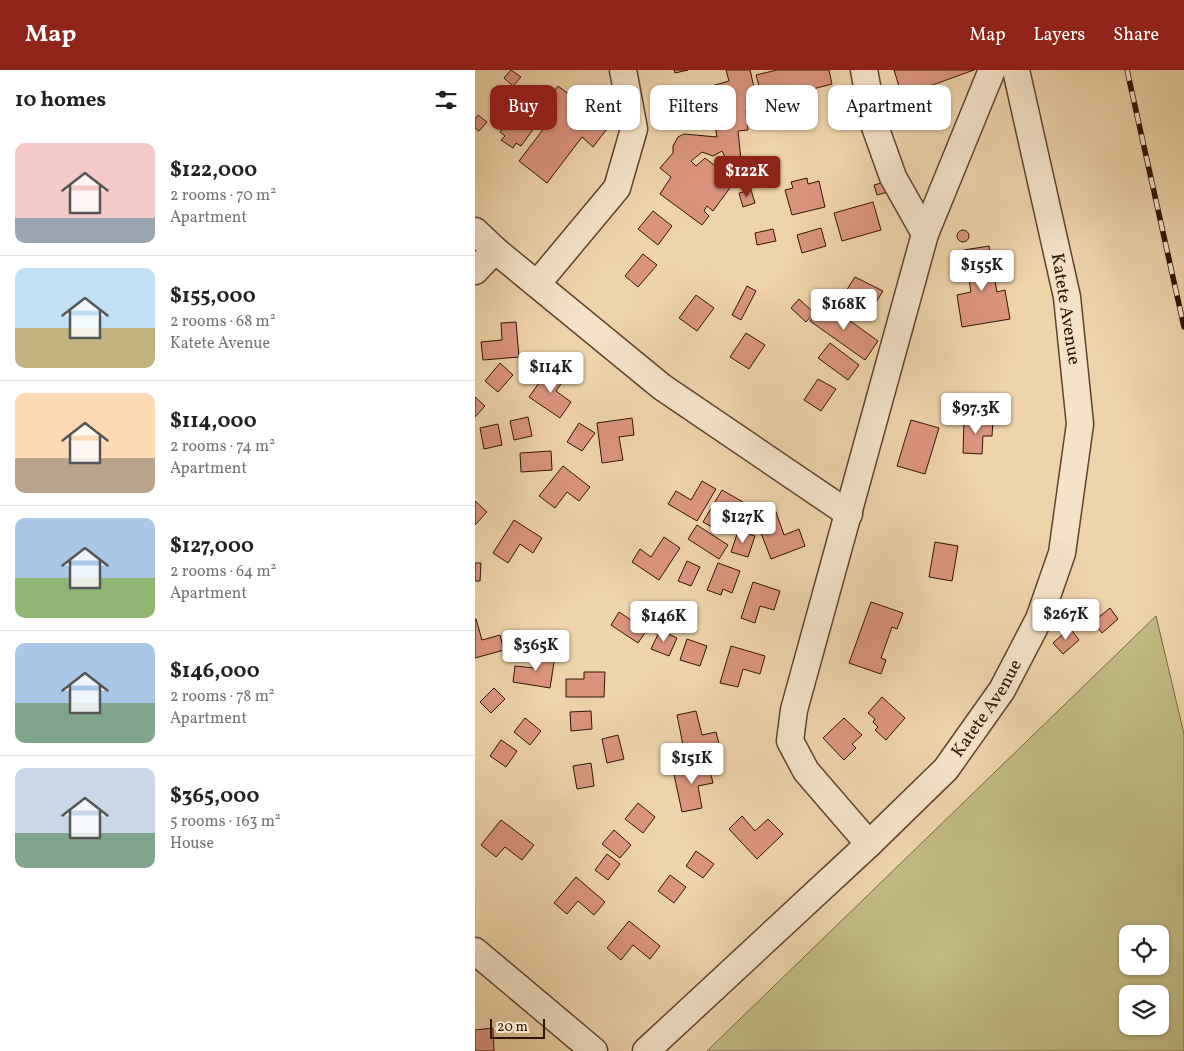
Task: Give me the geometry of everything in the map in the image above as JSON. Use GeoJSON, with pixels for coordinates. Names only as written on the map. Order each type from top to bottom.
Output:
{"type":"FeatureCollection","features":[{"type":"Feature","properties":{"kind":"street"},"geometry":{"type":"LineString","coordinates":[[537,284],[617,188],[633,129],[623,70]]}},
{"type":"Feature","properties":{"kind":"street"},"geometry":{"type":"LineString","coordinates":[[864,70],[874,124],[893,176],[925,234]]}},
{"type":"Feature","properties":{"kind":"street"},"geometry":{"type":"LineString","coordinates":[[869,844],[806,771],[791,741],[794,710],[925,234],[992,70]]}},
{"type":"Feature","properties":{"kind":"street","name":"Katete Avenue"},"geometry":{"type":"LineString","coordinates":[[646,1051],[869,844],[946,769],[1002,690],[1039,619],[1062,554],[1080,424],[1067,297],[1016,70]]}},
{"type":"Feature","properties":{"kind":"street"},"geometry":{"type":"LineString","coordinates":[[475,231],[495,250],[662,387],[849,514]]}},
{"type":"Feature","properties":{"kind":"street"},"geometry":{"type":"LineString","coordinates":[[475,271],[495,250]]}},
{"type":"Feature","properties":{"kind":"street"},"geometry":{"type":"LineString","coordinates":[[475,951],[594,1051]]}},
{"type":"Feature","properties":{"kind":"shaded area"},"geometry":{"type":"Polygon","coordinates":[[[1156,616],[1184,734],[1184,1051],[707,1051],[1156,616]]]}},
{"type":"Feature","properties":{"kind":"building"},"geometry":{"type":"Polygon","coordinates":[[[511,70],[521,77],[514,85],[504,78],[511,70]]]}},
{"type":"Feature","properties":{"kind":"building"},"geometry":{"type":"Polygon","coordinates":[[[674,70],[688,70],[675,73],[674,70]]]}},
{"type":"Feature","properties":{"kind":"building"},"geometry":{"type":"Polygon","coordinates":[[[726,70],[750,70],[754,85],[746,85],[746,130],[748,130],[738,131],[741,160],[729,165],[722,151],[713,156],[702,152],[691,161],[696,166],[705,158],[735,181],[713,211],[707,206],[704,211],[709,216],[702,225],[660,194],[671,177],[660,168],[673,153],[673,146],[678,137],[684,134],[717,137],[716,130],[736,130],[736,85],[715,85],[729,81],[726,70]]]}},
{"type":"Feature","properties":{"kind":"building"},"geometry":{"type":"Polygon","coordinates":[[[777,70],[829,70],[832,84],[818,88],[818,85],[759,85],[756,75],[777,70]]]}},
{"type":"Feature","properties":{"kind":"building"},"geometry":{"type":"Polygon","coordinates":[[[894,70],[974,70],[932,85],[899,85],[894,70]]]}},
{"type":"Feature","properties":{"kind":"building"},"geometry":{"type":"Polygon","coordinates":[[[558,86],[567,93],[567,130],[606,130],[593,147],[582,137],[547,183],[519,161],[543,130],[557,130],[558,86]]]}},
{"type":"Feature","properties":{"kind":"building"},"geometry":{"type":"Polygon","coordinates":[[[478,115],[487,122],[479,131],[475,128],[475,119],[478,115]]]}},
{"type":"Feature","properties":{"kind":"building"},"geometry":{"type":"Polygon","coordinates":[[[502,130],[533,130],[521,146],[516,143],[513,148],[501,140],[505,136],[500,132],[502,130]]]}},
{"type":"Feature","properties":{"kind":"building"},"geometry":{"type":"Polygon","coordinates":[[[807,178],[808,184],[819,181],[825,207],[792,215],[785,190],[793,188],[791,182],[807,178]]]}},
{"type":"Feature","properties":{"kind":"building"},"geometry":{"type":"Polygon","coordinates":[[[885,182],[888,192],[877,195],[874,185],[885,182]]]}},
{"type":"Feature","properties":{"kind":"building"},"geometry":{"type":"Polygon","coordinates":[[[751,190],[755,203],[743,207],[739,193],[751,190]]]}},
{"type":"Feature","properties":{"kind":"building"},"geometry":{"type":"Polygon","coordinates":[[[873,202],[881,230],[842,241],[834,213],[873,202]]]}},
{"type":"Feature","properties":{"kind":"building"},"geometry":{"type":"Polygon","coordinates":[[[653,211],[672,226],[658,245],[638,229],[653,211]]]}},
{"type":"Feature","properties":{"kind":"building"},"geometry":{"type":"Polygon","coordinates":[[[821,228],[826,246],[802,253],[797,235],[821,228]]]}},
{"type":"Feature","properties":{"kind":"building"},"geometry":{"type":"Polygon","coordinates":[[[773,229],[776,241],[757,245],[755,233],[773,229]]]}},
{"type":"Feature","properties":{"kind":"building"},"geometry":{"type":"Polygon","coordinates":[[[965,230],[968,231],[968,241],[961,242],[958,241],[957,234],[958,231],[965,230]]]}},
{"type":"Feature","properties":{"kind":"building"},"geometry":{"type":"Polygon","coordinates":[[[989,246],[997,292],[1005,290],[1010,319],[962,327],[957,295],[971,292],[964,250],[989,246]]]}},
{"type":"Feature","properties":{"kind":"building"},"geometry":{"type":"Polygon","coordinates":[[[643,254],[657,265],[638,287],[625,276],[643,254]]]}},
{"type":"Feature","properties":{"kind":"building"},"geometry":{"type":"Polygon","coordinates":[[[855,277],[883,291],[866,318],[839,302],[855,277]]]}},
{"type":"Feature","properties":{"kind":"building"},"geometry":{"type":"Polygon","coordinates":[[[747,286],[756,291],[741,320],[732,315],[747,286]]]}},
{"type":"Feature","properties":{"kind":"building"},"geometry":{"type":"Polygon","coordinates":[[[696,295],[714,308],[697,331],[679,318],[696,295]]]}},
{"type":"Feature","properties":{"kind":"building"},"geometry":{"type":"Polygon","coordinates":[[[799,299],[814,313],[806,322],[791,308],[799,299]]]}},
{"type":"Feature","properties":{"kind":"building"},"geometry":{"type":"Polygon","coordinates":[[[824,302],[878,341],[865,360],[810,321],[824,302]]]}},
{"type":"Feature","properties":{"kind":"building"},"geometry":{"type":"Polygon","coordinates":[[[516,322],[519,357],[483,360],[481,342],[502,340],[501,323],[516,322]]]}},
{"type":"Feature","properties":{"kind":"building"},"geometry":{"type":"Polygon","coordinates":[[[746,333],[765,345],[749,369],[730,357],[746,333]]]}},
{"type":"Feature","properties":{"kind":"building"},"geometry":{"type":"Polygon","coordinates":[[[830,343],[859,365],[848,380],[818,358],[830,343]]]}},
{"type":"Feature","properties":{"kind":"building"},"geometry":{"type":"Polygon","coordinates":[[[500,363],[513,375],[498,392],[485,381],[500,363]]]}},
{"type":"Feature","properties":{"kind":"building"},"geometry":{"type":"Polygon","coordinates":[[[549,369],[564,380],[556,391],[571,402],[560,418],[529,397],[549,369]]]}},
{"type":"Feature","properties":{"kind":"building"},"geometry":{"type":"Polygon","coordinates":[[[818,379],[836,389],[821,411],[804,400],[818,379]]]}},
{"type":"Feature","properties":{"kind":"building"},"geometry":{"type":"Polygon","coordinates":[[[475,397],[485,406],[475,417],[475,397]]]}},
{"type":"Feature","properties":{"kind":"building"},"geometry":{"type":"Polygon","coordinates":[[[528,417],[532,436],[514,440],[510,421],[528,417]]]}},
{"type":"Feature","properties":{"kind":"building"},"geometry":{"type":"Polygon","coordinates":[[[632,418],[634,435],[619,437],[623,460],[602,463],[597,423],[632,418]]]}},
{"type":"Feature","properties":{"kind":"building"},"geometry":{"type":"Polygon","coordinates":[[[911,420],[939,428],[925,474],[897,466],[911,420]]]}},
{"type":"Feature","properties":{"kind":"building"},"geometry":{"type":"Polygon","coordinates":[[[964,420],[993,421],[992,436],[983,436],[982,454],[963,453],[964,420]]]}},
{"type":"Feature","properties":{"kind":"building"},"geometry":{"type":"Polygon","coordinates":[[[579,423],[595,433],[582,451],[567,442],[579,423]]]}},
{"type":"Feature","properties":{"kind":"building"},"geometry":{"type":"Polygon","coordinates":[[[498,424],[502,445],[484,449],[480,428],[498,424]]]}},
{"type":"Feature","properties":{"kind":"building"},"geometry":{"type":"Polygon","coordinates":[[[551,451],[552,470],[521,472],[520,453],[551,451]]]}},
{"type":"Feature","properties":{"kind":"building"},"geometry":{"type":"Polygon","coordinates":[[[563,466],[590,487],[579,501],[567,492],[555,508],[539,496],[563,466]]]}},
{"type":"Feature","properties":{"kind":"building"},"geometry":{"type":"Polygon","coordinates":[[[702,481],[716,489],[697,521],[668,504],[676,491],[691,500],[702,481]]]}},
{"type":"Feature","properties":{"kind":"building"},"geometry":{"type":"Polygon","coordinates":[[[722,490],[743,502],[725,534],[703,522],[722,490]]]}},
{"type":"Feature","properties":{"kind":"building"},"geometry":{"type":"Polygon","coordinates":[[[475,501],[487,512],[475,525],[475,501]]]}},
{"type":"Feature","properties":{"kind":"building"},"geometry":{"type":"Polygon","coordinates":[[[776,512],[784,535],[799,529],[805,546],[771,559],[756,520],[776,512]]]}},
{"type":"Feature","properties":{"kind":"building"},"geometry":{"type":"Polygon","coordinates":[[[514,520],[542,538],[533,553],[520,544],[508,563],[493,553],[514,520]]]}},
{"type":"Feature","properties":{"kind":"building"},"geometry":{"type":"Polygon","coordinates":[[[697,525],[728,545],[719,559],[688,539],[697,525]]]}},
{"type":"Feature","properties":{"kind":"building"},"geometry":{"type":"Polygon","coordinates":[[[738,531],[755,536],[748,557],[731,552],[738,531]]]}},
{"type":"Feature","properties":{"kind":"building"},"geometry":{"type":"Polygon","coordinates":[[[664,537],[680,548],[659,580],[632,562],[640,549],[651,557],[664,537]]]}},
{"type":"Feature","properties":{"kind":"building"},"geometry":{"type":"Polygon","coordinates":[[[935,542],[958,546],[952,581],[929,577],[935,542]]]}},
{"type":"Feature","properties":{"kind":"building"},"geometry":{"type":"Polygon","coordinates":[[[687,561],[700,567],[691,586],[678,581],[687,561]]]}},
{"type":"Feature","properties":{"kind":"building"},"geometry":{"type":"Polygon","coordinates":[[[475,563],[481,563],[480,581],[475,581],[475,563]]]}},
{"type":"Feature","properties":{"kind":"building"},"geometry":{"type":"Polygon","coordinates":[[[718,563],[740,571],[732,593],[723,589],[721,595],[707,590],[718,563]]]}},
{"type":"Feature","properties":{"kind":"building"},"geometry":{"type":"Polygon","coordinates":[[[753,582],[780,591],[774,610],[760,606],[755,623],[741,618],[753,582]]]}},
{"type":"Feature","properties":{"kind":"building"},"geometry":{"type":"Polygon","coordinates":[[[644,601],[659,612],[638,643],[611,625],[619,612],[631,620],[644,601]]]}},
{"type":"Feature","properties":{"kind":"building"},"geometry":{"type":"Polygon","coordinates":[[[871,602],[903,613],[897,629],[892,627],[881,658],[886,660],[881,674],[849,663],[871,602]]]}},
{"type":"Feature","properties":{"kind":"building"},"geometry":{"type":"Polygon","coordinates":[[[1110,608],[1118,619],[1102,633],[1093,622],[1110,608]]]}},
{"type":"Feature","properties":{"kind":"building"},"geometry":{"type":"Polygon","coordinates":[[[475,619],[482,640],[500,635],[504,650],[475,658],[475,619]]]}},
{"type":"Feature","properties":{"kind":"building"},"geometry":{"type":"Polygon","coordinates":[[[1070,628],[1079,640],[1063,654],[1053,643],[1070,628]]]}},
{"type":"Feature","properties":{"kind":"building"},"geometry":{"type":"Polygon","coordinates":[[[660,630],[677,638],[669,656],[651,649],[660,630]]]}},
{"type":"Feature","properties":{"kind":"building"},"geometry":{"type":"Polygon","coordinates":[[[687,639],[707,646],[700,666],[680,660],[687,639]]]}},
{"type":"Feature","properties":{"kind":"building"},"geometry":{"type":"Polygon","coordinates":[[[731,646],[765,656],[760,674],[743,669],[738,687],[720,683],[731,646]]]}},
{"type":"Feature","properties":{"kind":"building"},"geometry":{"type":"Polygon","coordinates":[[[537,653],[555,656],[550,688],[513,682],[515,666],[535,668],[537,653]]]}},
{"type":"Feature","properties":{"kind":"building"},"geometry":{"type":"Polygon","coordinates":[[[584,672],[605,672],[604,697],[566,697],[566,679],[584,679],[584,672]]]}},
{"type":"Feature","properties":{"kind":"building"},"geometry":{"type":"Polygon","coordinates":[[[494,688],[505,699],[491,713],[480,702],[494,688]]]}},
{"type":"Feature","properties":{"kind":"building"},"geometry":{"type":"Polygon","coordinates":[[[882,697],[905,718],[886,740],[875,730],[878,727],[873,722],[875,719],[868,713],[882,697]]]}},
{"type":"Feature","properties":{"kind":"building"},"geometry":{"type":"Polygon","coordinates":[[[591,711],[592,729],[571,731],[570,712],[591,711]]]}},
{"type":"Feature","properties":{"kind":"building"},"geometry":{"type":"Polygon","coordinates":[[[696,711],[702,735],[716,732],[720,748],[685,755],[677,715],[696,711]]]}},
{"type":"Feature","properties":{"kind":"building"},"geometry":{"type":"Polygon","coordinates":[[[525,718],[541,731],[530,745],[514,732],[525,718]]]}},
{"type":"Feature","properties":{"kind":"building"},"geometry":{"type":"Polygon","coordinates":[[[844,718],[862,735],[852,744],[856,748],[844,760],[823,738],[844,718]]]}},
{"type":"Feature","properties":{"kind":"building"},"geometry":{"type":"Polygon","coordinates":[[[618,735],[624,759],[607,763],[602,739],[618,735]]]}},
{"type":"Feature","properties":{"kind":"building"},"geometry":{"type":"Polygon","coordinates":[[[501,740],[517,751],[506,767],[490,756],[501,740]]]}},
{"type":"Feature","properties":{"kind":"building"},"geometry":{"type":"Polygon","coordinates":[[[708,762],[713,783],[698,786],[702,808],[682,812],[673,770],[708,762]]]}},
{"type":"Feature","properties":{"kind":"building"},"geometry":{"type":"Polygon","coordinates":[[[591,763],[594,786],[577,789],[573,766],[591,763]]]}},
{"type":"Feature","properties":{"kind":"building"},"geometry":{"type":"Polygon","coordinates":[[[638,803],[655,817],[643,833],[625,819],[638,803]]]}},
{"type":"Feature","properties":{"kind":"building"},"geometry":{"type":"Polygon","coordinates":[[[742,816],[755,831],[768,819],[783,834],[757,859],[729,829],[742,816]]]}},
{"type":"Feature","properties":{"kind":"building"},"geometry":{"type":"Polygon","coordinates":[[[501,820],[534,845],[522,860],[505,847],[496,857],[481,845],[501,820]]]}},
{"type":"Feature","properties":{"kind":"building"},"geometry":{"type":"Polygon","coordinates":[[[614,830],[631,845],[620,858],[602,844],[614,830]]]}},
{"type":"Feature","properties":{"kind":"building"},"geometry":{"type":"Polygon","coordinates":[[[696,851],[714,864],[703,878],[686,866],[696,851]]]}},
{"type":"Feature","properties":{"kind":"building"},"geometry":{"type":"Polygon","coordinates":[[[607,854],[620,864],[608,880],[595,870],[607,854]]]}},
{"type":"Feature","properties":{"kind":"building"},"geometry":{"type":"Polygon","coordinates":[[[670,875],[686,887],[674,903],[658,891],[670,875]]]}},
{"type":"Feature","properties":{"kind":"building"},"geometry":{"type":"Polygon","coordinates":[[[576,877],[605,902],[594,915],[578,901],[567,914],[554,903],[576,877]]]}},
{"type":"Feature","properties":{"kind":"building"},"geometry":{"type":"Polygon","coordinates":[[[629,921],[660,946],[650,959],[633,945],[621,960],[607,948],[629,921]]]}},
{"type":"Feature","properties":{"kind":"building"},"geometry":{"type":"Polygon","coordinates":[[[493,1028],[494,1051],[475,1051],[475,1030],[493,1028]]]}},
{"type":"Feature","properties":{"kind":"railway"},"geometry":{"type":"LineString","coordinates":[[1127,70],[1184,327]]}}]}
